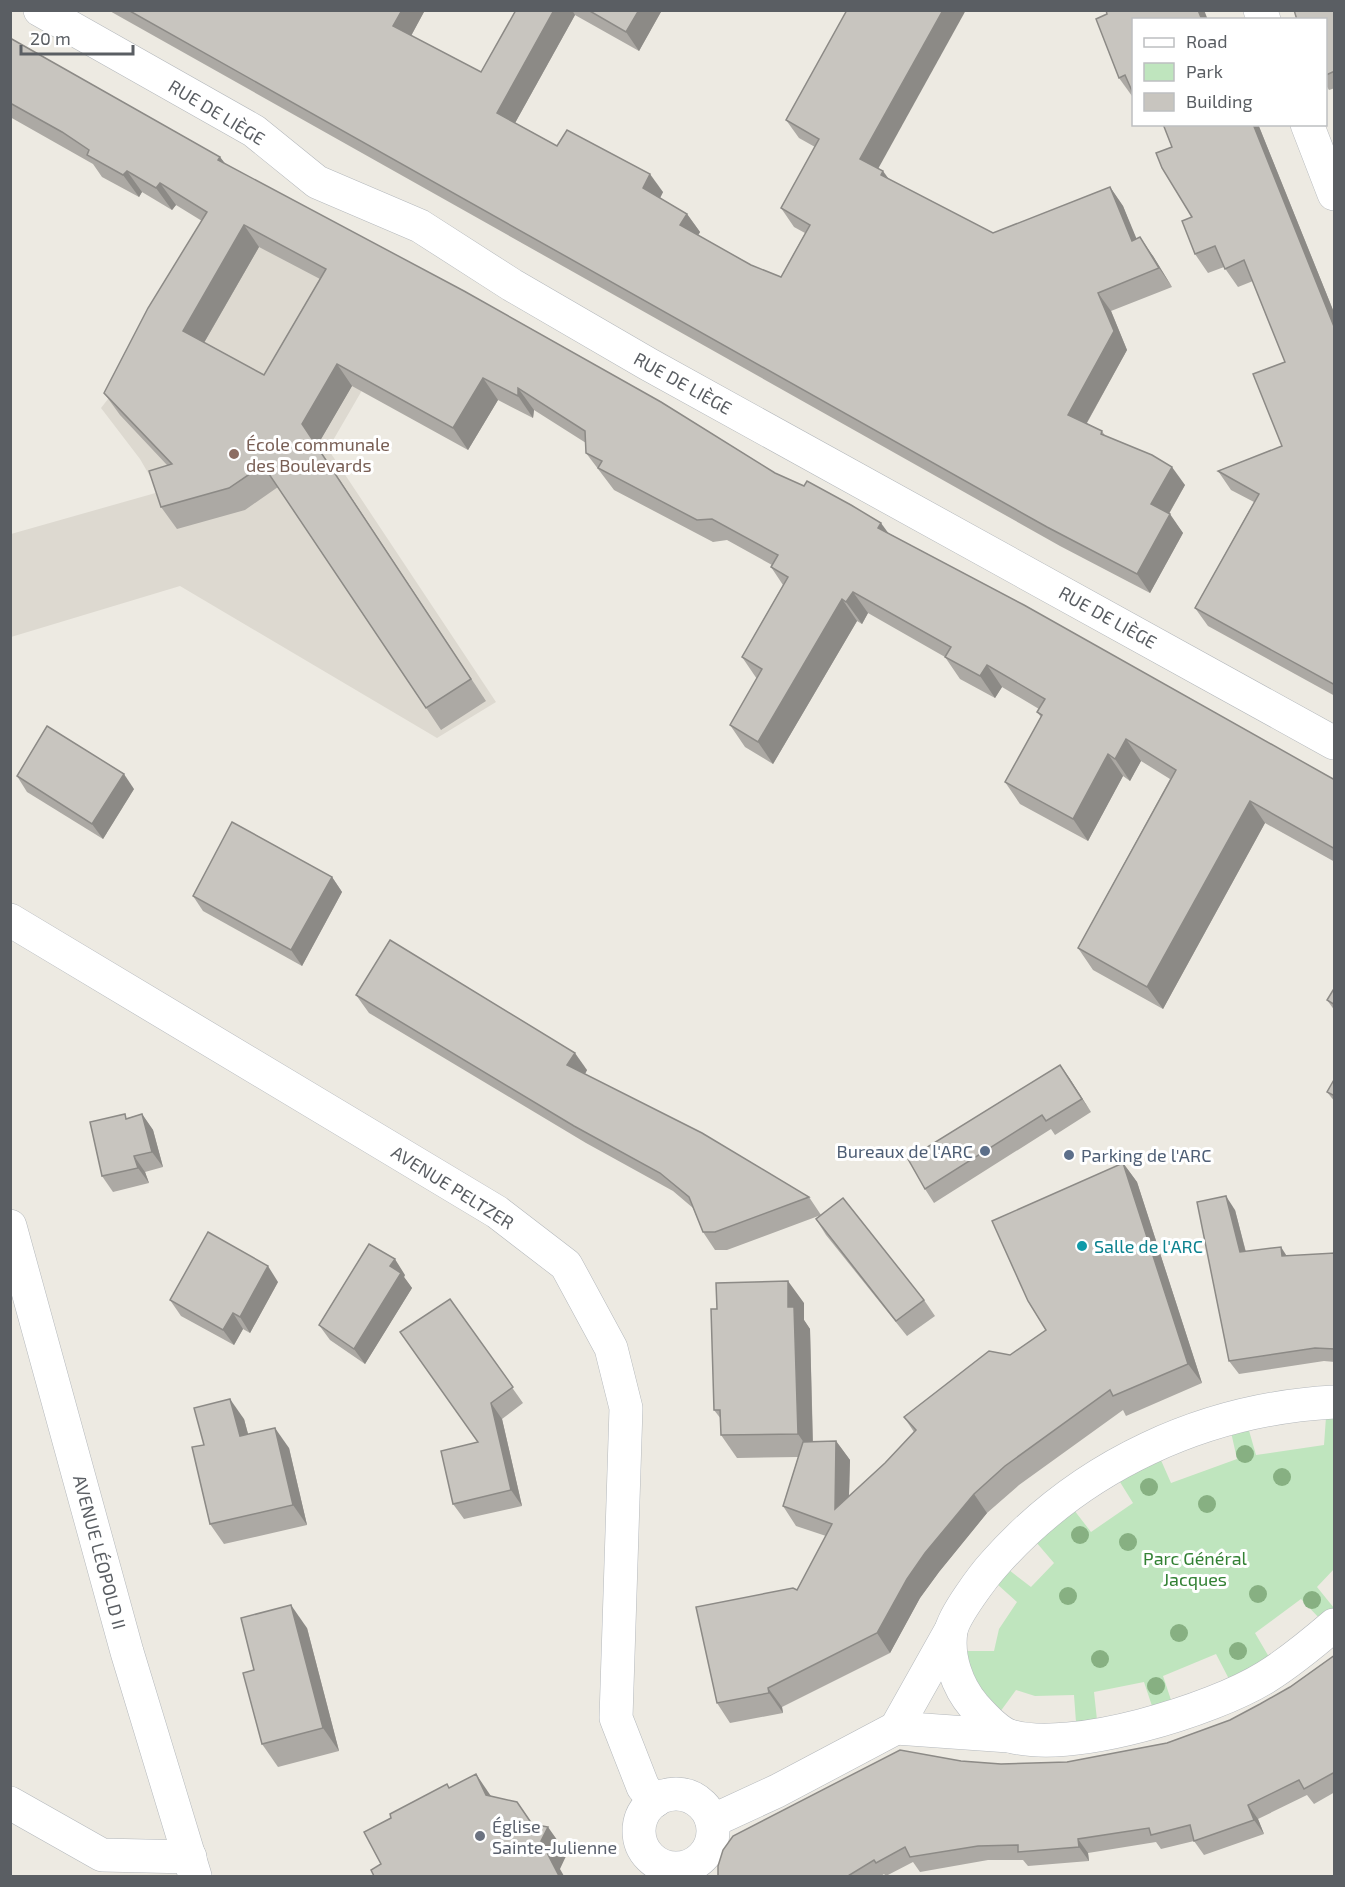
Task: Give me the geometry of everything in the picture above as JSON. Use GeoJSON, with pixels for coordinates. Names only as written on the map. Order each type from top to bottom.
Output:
{"type":"FeatureCollection","features":[{"type":"Feature","properties":{"kind":"street","name":"RUE DE LIÈGE"},"geometry":{"type":"LineString","coordinates":[[40,10],[254,131],[317,182],[420,226],[512,285],[648,364],[1335,743]]}},
{"type":"Feature","properties":{"kind":"street"},"geometry":{"type":"LineString","coordinates":[[1320,140],[1335,194]]}},
{"type":"Feature","properties":{"kind":"street","name":"AVENUE PELTZER"},"geometry":{"type":"LineString","coordinates":[[10,920],[497,1212],[566,1265],[611,1348],[626,1408],[626,1479],[622,1496],[616,1718],[643,1787],[655,1801]]}},
{"type":"Feature","properties":{"kind":"street","name":"AVENUE LÉOPOLD II"},"geometry":{"type":"LineString","coordinates":[[10,1226],[127,1652],[192,1867]]}},
{"type":"Feature","properties":{"kind":"street"},"geometry":{"type":"LineString","coordinates":[[896,1728],[982,1578],[1009,1547],[1073,1490],[1168,1438],[1202,1426],[1278,1407],[1335,1402]]}},
{"type":"Feature","properties":{"kind":"street"},"geometry":{"type":"LineString","coordinates":[[712,1821],[777,1791],[896,1728],[1039,1739],[1074,1738],[1164,1721],[1207,1705],[1265,1677],[1335,1625]]}},
{"type":"Feature","properties":{"kind":"street"},"geometry":{"type":"LineString","coordinates":[[951,1629],[952,1662],[962,1692],[983,1717],[1009,1736]]}},
{"type":"Feature","properties":{"kind":"street"},"geometry":{"type":"LineString","coordinates":[[677,1794],[688,1796],[699,1802],[712,1821],[711,1844],[706,1853],[681,1872],[654,1861],[641,1842],[639,1831],[642,1819],[655,1801],[677,1794]]}},
{"type":"Feature","properties":{"kind":"street"},"geometry":{"type":"LineString","coordinates":[[10,1803],[102,1855],[192,1867]]}},
{"type":"Feature","properties":{"kind":"shaded area","name":"École communale des Boulevards"},"geometry":{"type":"Polygon","coordinates":[[[236,178],[390,342],[328,449],[496,702],[437,738],[180,586],[11,637],[11,534],[159,492],[140,459],[101,408],[136,363],[236,178]]]}},
{"type":"Feature","properties":{"kind":"green space","name":"Parc Général Jacques"},"geometry":{"type":"Polygon","coordinates":[[[1326,1417],[1334,1417],[1334,1569],[1317,1587],[1334,1608],[1321,1620],[1301,1599],[1255,1633],[1269,1657],[1229,1679],[1216,1654],[1163,1676],[1172,1703],[1153,1709],[1144,1682],[1094,1692],[1097,1720],[1076,1722],[1074,1695],[1035,1696],[1016,1690],[1000,1712],[974,1683],[966,1651],[994,1651],[999,1629],[1017,1602],[997,1584],[1009,1570],[1031,1587],[1054,1563],[1036,1542],[1074,1510],[1091,1532],[1133,1503],[1120,1482],[1160,1458],[1171,1483],[1237,1459],[1231,1432],[1248,1427],[1256,1455],[1324,1445],[1326,1417]]]}},
{"type":"Feature","properties":{"kind":"building"},"geometry":{"type":"Polygon","coordinates":[[[128,10],[402,10],[393,26],[481,72],[516,10],[554,10],[497,113],[557,146],[567,130],[650,174],[643,188],[687,214],[680,225],[751,265],[781,277],[810,225],[781,208],[819,139],[786,120],[847,10],[943,10],[860,159],[883,171],[881,175],[993,233],[1110,187],[1132,241],[1140,237],[1159,268],[1098,293],[1114,331],[1068,415],[1102,431],[1101,434],[1152,455],[1172,467],[1151,504],[1170,514],[1137,574],[1047,527],[128,10]]]}},
{"type":"Feature","properties":{"kind":"building"},"geometry":{"type":"Polygon","coordinates":[[[588,10],[639,10],[626,32],[588,10]]]}},
{"type":"Feature","properties":{"kind":"building"},"geometry":{"type":"Polygon","coordinates":[[[1106,10],[1198,10],[1201,18],[1132,18],[1132,91],[1125,75],[1119,78],[1096,19],[1107,14],[1106,10]]]}},
{"type":"Feature","properties":{"kind":"building"},"geometry":{"type":"Polygon","coordinates":[[[1294,10],[1335,10],[1335,71],[1327,75],[1327,18],[1296,18],[1294,10]]]}},
{"type":"Feature","properties":{"kind":"building"},"geometry":{"type":"Polygon","coordinates":[[[10,38],[220,157],[218,160],[464,291],[661,402],[775,473],[804,486],[807,481],[851,505],[881,523],[878,528],[1024,605],[1335,780],[1335,849],[1250,801],[1147,987],[1078,948],[1176,770],[1126,739],[1115,759],[1108,754],[1073,819],[1005,782],[1042,715],[1037,712],[1045,699],[987,665],[980,676],[945,657],[951,647],[853,592],[846,602],[842,599],[758,742],[730,725],[762,669],[742,657],[788,577],[771,567],[778,555],[712,519],[697,520],[598,468],[602,461],[586,453],[585,431],[518,388],[518,396],[483,378],[453,428],[337,364],[302,424],[471,679],[426,708],[263,465],[229,488],[161,507],[149,471],[172,464],[104,393],[148,308],[207,212],[160,183],[156,188],[127,171],[123,175],[87,155],[89,150],[62,132],[10,103],[10,38]],[[244,225],[183,331],[264,375],[326,269],[244,225]]]}},
{"type":"Feature","properties":{"kind":"building"},"geometry":{"type":"Polygon","coordinates":[[[1164,126],[1254,126],[1335,329],[1335,685],[1195,608],[1259,494],[1218,471],[1282,446],[1253,374],[1285,362],[1244,260],[1225,269],[1215,246],[1195,254],[1182,221],[1192,217],[1162,168],[1156,153],[1172,147],[1164,126]]]}},
{"type":"Feature","properties":{"kind":"building"},"geometry":{"type":"Polygon","coordinates":[[[47,726],[124,774],[92,824],[17,776],[47,726]]]}},
{"type":"Feature","properties":{"kind":"building"},"geometry":{"type":"Polygon","coordinates":[[[232,822],[332,877],[291,950],[193,896],[232,822]]]}},
{"type":"Feature","properties":{"kind":"building"},"geometry":{"type":"Polygon","coordinates":[[[390,940],[575,1053],[567,1065],[702,1133],[809,1197],[715,1232],[703,1232],[689,1197],[660,1173],[574,1126],[356,995],[390,940]]]}},
{"type":"Feature","properties":{"kind":"building"},"geometry":{"type":"Polygon","coordinates":[[[1335,987],[1335,1005],[1327,1000],[1335,987]]]}},
{"type":"Feature","properties":{"kind":"building"},"geometry":{"type":"Polygon","coordinates":[[[1060,1065],[1082,1099],[1046,1121],[1042,1115],[925,1189],[908,1159],[1060,1065]]]}},
{"type":"Feature","properties":{"kind":"building"},"geometry":{"type":"Polygon","coordinates":[[[1335,1078],[1335,1096],[1327,1092],[1335,1078]]]}},
{"type":"Feature","properties":{"kind":"building"},"geometry":{"type":"Polygon","coordinates":[[[125,1114],[126,1119],[142,1114],[152,1152],[134,1156],[138,1168],[102,1176],[90,1122],[125,1114]]]}},
{"type":"Feature","properties":{"kind":"building"},"geometry":{"type":"Polygon","coordinates":[[[1123,1163],[1188,1364],[1113,1396],[1110,1390],[1005,1466],[974,1494],[925,1553],[907,1579],[877,1633],[768,1688],[769,1693],[717,1703],[696,1607],[793,1588],[797,1590],[832,1524],[783,1506],[803,1442],[836,1441],[835,1509],[885,1463],[916,1430],[904,1417],[989,1351],[1010,1355],[1046,1330],[1028,1301],[992,1221],[1123,1163]]]}},
{"type":"Feature","properties":{"kind":"building"},"geometry":{"type":"Polygon","coordinates":[[[1226,1196],[1240,1252],[1281,1247],[1282,1256],[1335,1253],[1335,1349],[1315,1348],[1229,1361],[1197,1202],[1226,1196]]]}},
{"type":"Feature","properties":{"kind":"building"},"geometry":{"type":"Polygon","coordinates":[[[843,1198],[924,1300],[896,1321],[816,1219],[843,1198]]]}},
{"type":"Feature","properties":{"kind":"building"},"geometry":{"type":"Polygon","coordinates":[[[208,1232],[268,1266],[240,1317],[233,1313],[223,1330],[170,1300],[208,1232]]]}},
{"type":"Feature","properties":{"kind":"building"},"geometry":{"type":"Polygon","coordinates":[[[369,1244],[395,1259],[390,1266],[401,1273],[354,1349],[319,1325],[369,1244]]]}},
{"type":"Feature","properties":{"kind":"building"},"geometry":{"type":"Polygon","coordinates":[[[788,1281],[788,1307],[794,1307],[798,1434],[721,1435],[720,1410],[714,1410],[711,1309],[717,1309],[716,1283],[788,1281]]]}},
{"type":"Feature","properties":{"kind":"building"},"geometry":{"type":"Polygon","coordinates":[[[450,1299],[513,1387],[491,1403],[511,1490],[453,1504],[441,1451],[478,1442],[400,1332],[450,1299]]]}},
{"type":"Feature","properties":{"kind":"building"},"geometry":{"type":"Polygon","coordinates":[[[230,1399],[240,1436],[275,1428],[293,1505],[210,1524],[192,1447],[204,1445],[194,1408],[230,1399]]]}},
{"type":"Feature","properties":{"kind":"building"},"geometry":{"type":"Polygon","coordinates":[[[291,1605],[323,1728],[262,1744],[243,1673],[254,1670],[241,1618],[291,1605]]]}},
{"type":"Feature","properties":{"kind":"building"},"geometry":{"type":"Polygon","coordinates":[[[1335,1655],[1335,1772],[1304,1789],[1299,1780],[1248,1805],[1254,1820],[1194,1841],[1190,1825],[1151,1835],[1149,1828],[1078,1839],[1079,1847],[1018,1852],[1018,1845],[978,1846],[910,1857],[905,1847],[876,1863],[874,1860],[848,1876],[718,1876],[718,1866],[723,1850],[733,1836],[900,1750],[961,1761],[1001,1764],[1067,1762],[1167,1743],[1230,1720],[1290,1687],[1335,1655]]]}},
{"type":"Feature","properties":{"kind":"building"},"geometry":{"type":"Polygon","coordinates":[[[476,1774],[486,1795],[517,1802],[532,1824],[548,1827],[541,1841],[559,1876],[374,1876],[371,1870],[381,1864],[364,1832],[391,1818],[390,1814],[447,1784],[449,1788],[476,1774]]]}},
{"type":"Feature","properties":{"kind":"place","name":"École communale des Boulevards"},"geometry":{"type":"Point","coordinates":[234,454]}},
{"type":"Feature","properties":{"kind":"place","name":"Bureaux de l'ARC"},"geometry":{"type":"Point","coordinates":[985,1151]}},
{"type":"Feature","properties":{"kind":"place","name":"Parking de l'ARC"},"geometry":{"type":"Point","coordinates":[1069,1155]}},
{"type":"Feature","properties":{"kind":"place","name":"Salle de l'ARC"},"geometry":{"type":"Point","coordinates":[1082,1246]}},
{"type":"Feature","properties":{"kind":"place","name":"Église Sainte-Julienne"},"geometry":{"type":"Point","coordinates":[480,1836]}}]}
